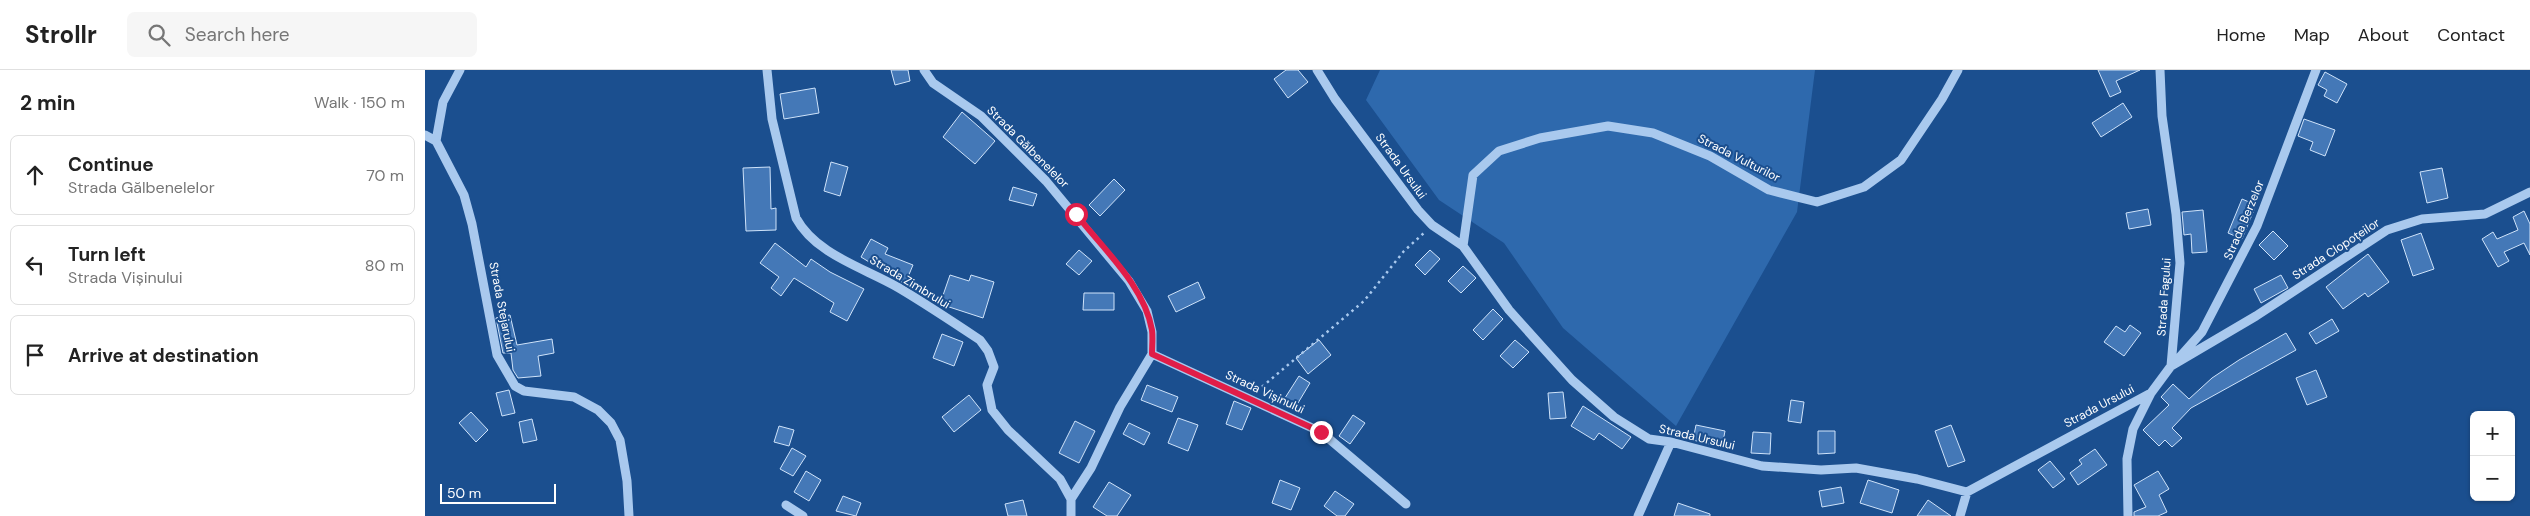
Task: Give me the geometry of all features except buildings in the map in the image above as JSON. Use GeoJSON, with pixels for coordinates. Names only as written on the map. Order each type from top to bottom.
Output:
{"type":"FeatureCollection","features":[{"type":"Feature","properties":{"kind":"street"},"geometry":{"type":"LineString","coordinates":[[425,135],[436,141],[443,102],[460,70]]}},
{"type":"Feature","properties":{"kind":"street","name":"Strada Zimbrului"},"geometry":{"type":"LineString","coordinates":[[767,70],[772,119],[796,218],[802,230],[815,242],[899,288],[980,340],[989,351],[994,367],[987,384],[992,410],[1008,430],[1060,479],[1071,498]]}},
{"type":"Feature","properties":{"kind":"street","name":"Strada Gălbenelelor"},"geometry":{"type":"LineString","coordinates":[[924,70],[933,83],[981,116],[1046,181],[1129,281],[1147,311],[1152,332],[1152,354]]}},
{"type":"Feature","properties":{"kind":"street","name":"Strada Ursului"},"geometry":{"type":"LineString","coordinates":[[1317,70],[1335,99],[1417,210],[1432,225],[1463,246],[1509,310],[1572,380],[1621,422],[1649,439],[1671,442],[1762,466],[1811,470],[1856,468],[1917,479],[1967,492],[2151,393]]}},
{"type":"Feature","properties":{"kind":"street","name":"Strada Vulturilor"},"geometry":{"type":"LineString","coordinates":[[1463,246],[1473,175],[1499,151],[1540,138],[1608,126],[1653,132],[1709,156],[1769,190],[1779,193],[1817,202],[1864,187],[1901,160],[1942,99],[1958,70]]}},
{"type":"Feature","properties":{"kind":"street","name":"Strada Fagului"},"geometry":{"type":"LineString","coordinates":[[2160,70],[2162,116],[2176,214],[2180,263],[2171,366]]}},
{"type":"Feature","properties":{"kind":"street","name":"Strada Berzelor"},"geometry":{"type":"LineString","coordinates":[[2171,366],[2202,332],[2233,276],[2257,226],[2315,70]]}},
{"type":"Feature","properties":{"kind":"street","name":"Strada Stejarului"},"geometry":{"type":"LineString","coordinates":[[436,141],[464,195],[472,224],[497,355],[506,374],[515,386],[524,390],[575,397],[598,410],[611,423],[620,440],[625,464],[629,516]]}},
{"type":"Feature","properties":{"kind":"street","name":"Strada Clopoțeilor"},"geometry":{"type":"LineString","coordinates":[[2171,366],[2257,316],[2387,230],[2422,219],[2485,214],[2530,192]]}},
{"type":"Feature","properties":{"kind":"street"},"geometry":{"type":"LineString","coordinates":[[1071,516],[1071,498],[1091,468],[1120,406],[1152,354]]}},
{"type":"Feature","properties":{"kind":"street","name":"Strada Vișinului"},"geometry":{"type":"LineString","coordinates":[[1152,354],[1321,432],[1406,504]]}},
{"type":"Feature","properties":{"kind":"street"},"geometry":{"type":"LineString","coordinates":[[2127,516],[2127,459],[2133,429],[2151,393],[2171,366]]}},
{"type":"Feature","properties":{"kind":"street"},"geometry":{"type":"LineString","coordinates":[[1638,516],[1671,442]]}},
{"type":"Feature","properties":{"kind":"street"},"geometry":{"type":"LineString","coordinates":[[1960,516],[1967,492]]}},
{"type":"Feature","properties":{"kind":"street"},"geometry":{"type":"LineString","coordinates":[[786,504],[803,516]]}},
{"type":"Feature","properties":{"kind":"path"},"geometry":{"type":"LineString","coordinates":[[1249,399],[1364,301],[1403,251],[1432,225]]}},
{"type":"Feature","properties":{"kind":"shaded area"},"geometry":{"type":"Polygon","coordinates":[[[1380,70],[1815,70],[1797,212],[1676,426],[1563,328],[1504,243],[1439,200],[1366,100],[1380,70]]]}},
{"type":"Feature","properties":{"kind":"route"},"geometry":{"type":"LineString","coordinates":[[1076,214],[1129,281],[1140,298],[1147,311],[1152,332],[1152,354],[1321,432]]}}]}
